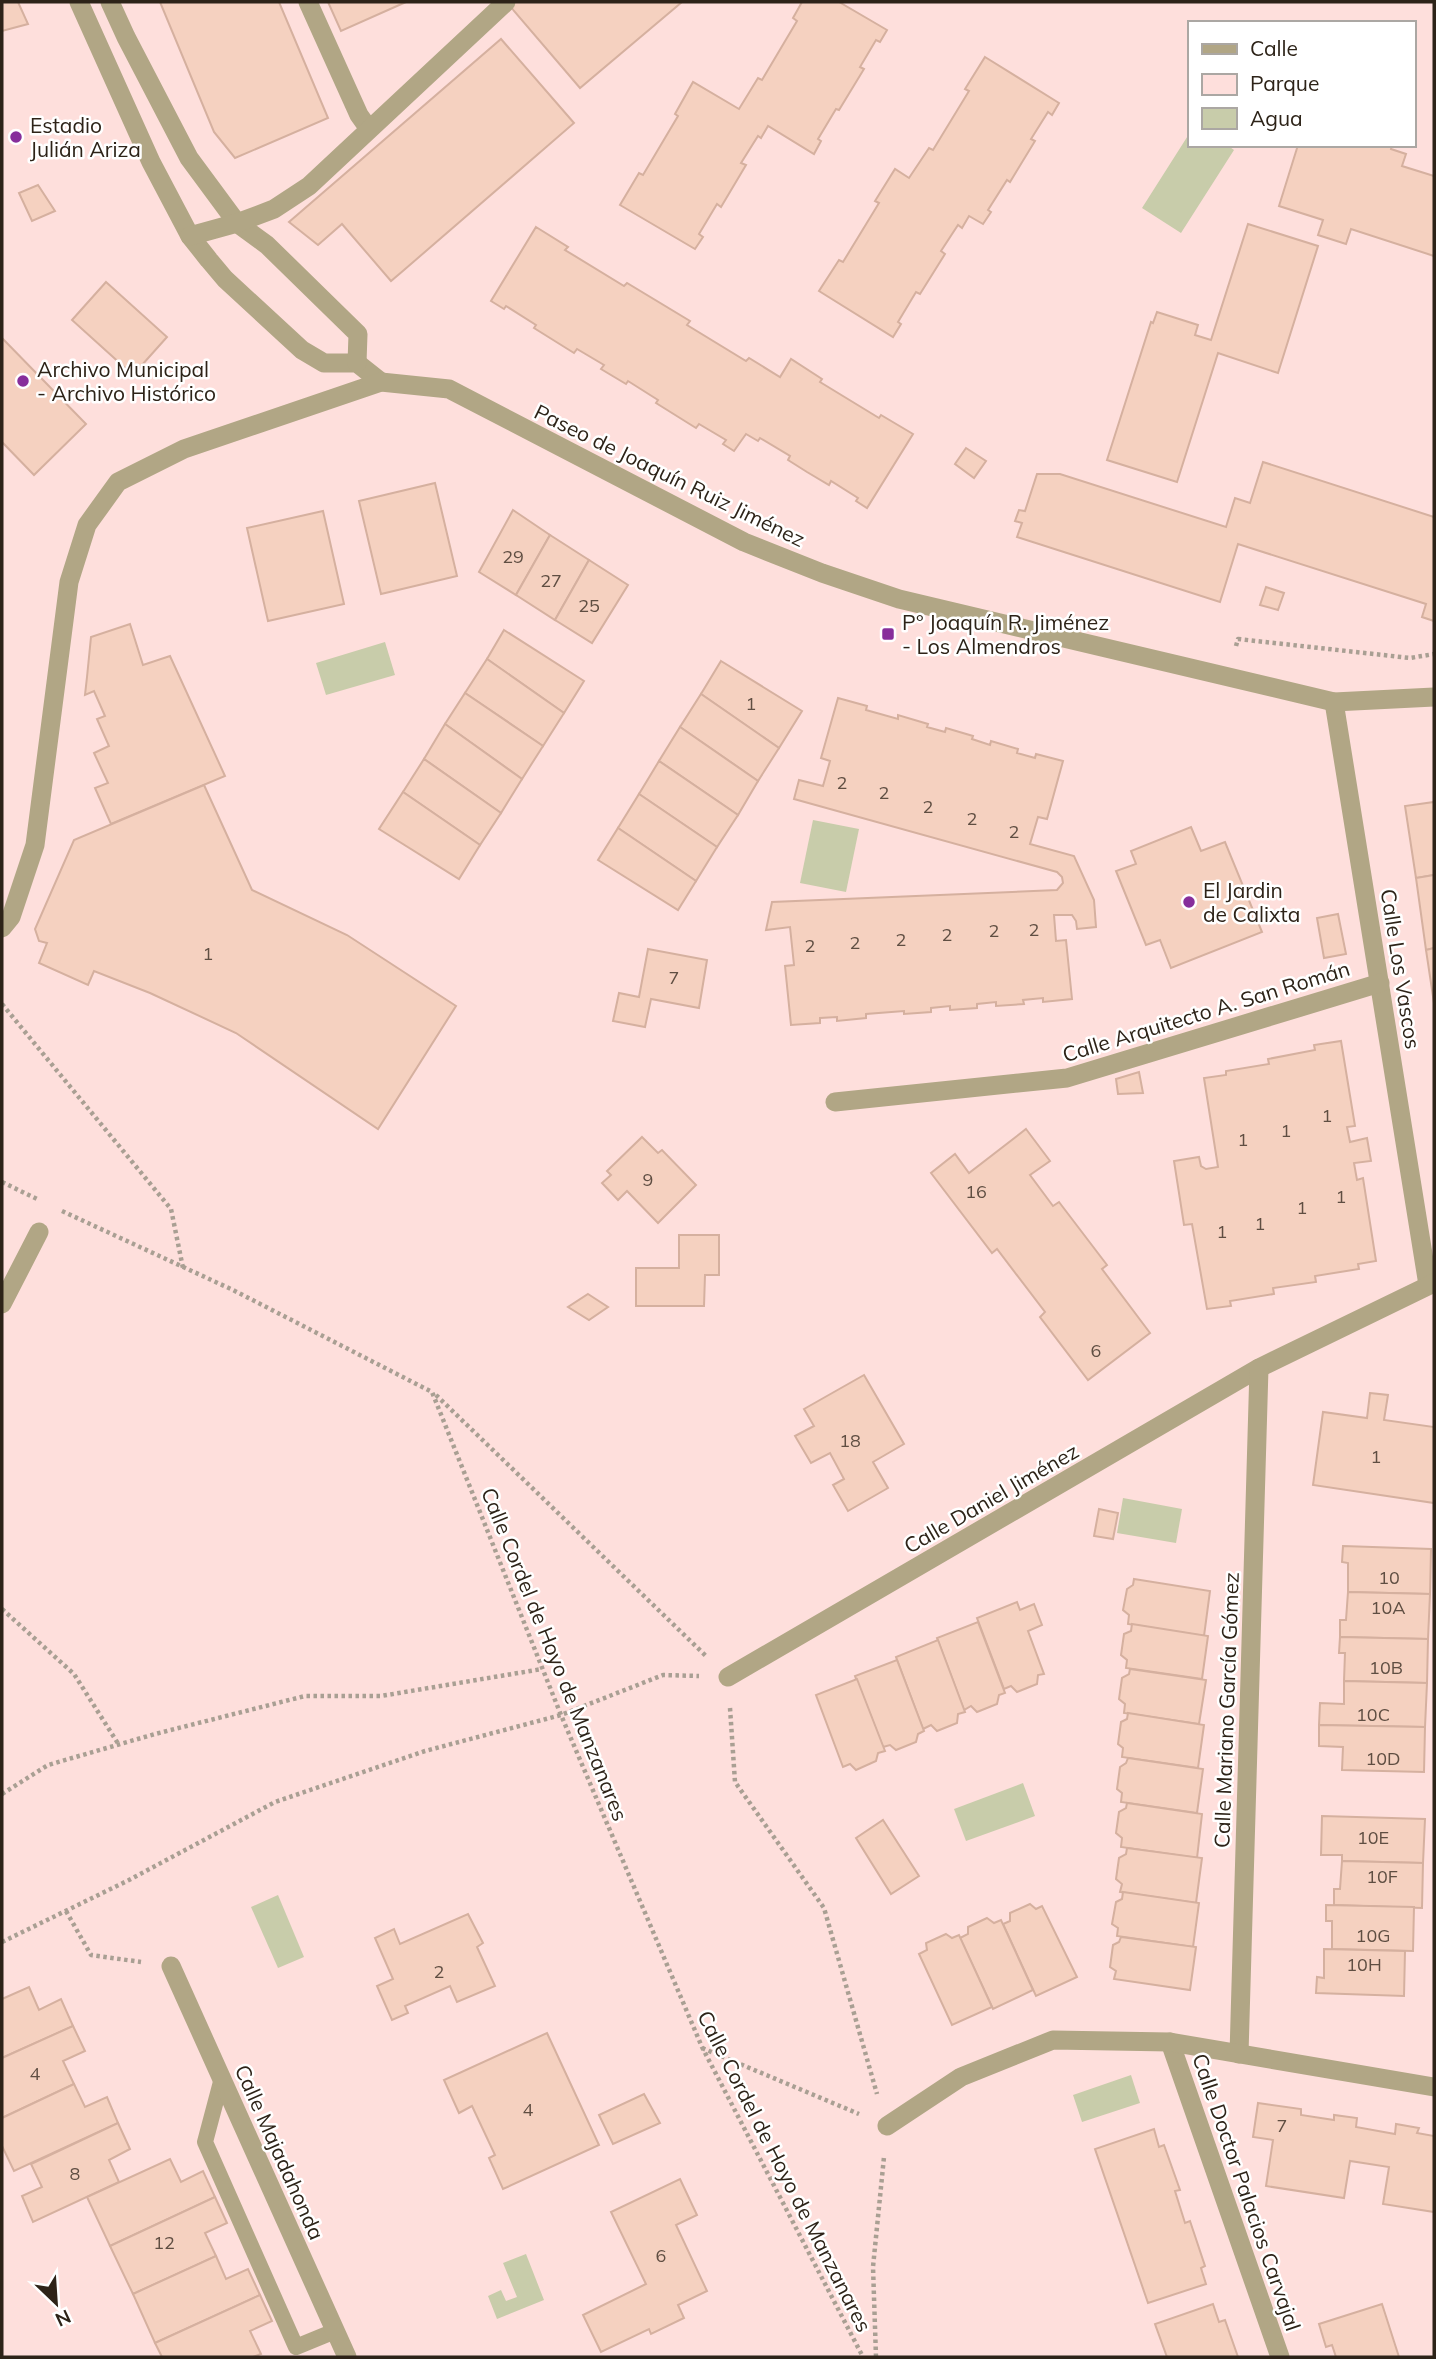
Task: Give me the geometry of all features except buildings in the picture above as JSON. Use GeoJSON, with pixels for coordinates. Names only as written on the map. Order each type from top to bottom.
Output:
{"type":"FeatureCollection","features":[{"type":"Feature","properties":{"kind":"street"},"geometry":{"type":"LineString","coordinates":[[79,2],[151,162],[190,236],[225,279],[303,350],[324,363],[357,363],[381,382]]}},
{"type":"Feature","properties":{"kind":"street"},"geometry":{"type":"LineString","coordinates":[[110,2],[125,37],[190,158],[237,223],[267,245],[358,334],[357,363]]}},
{"type":"Feature","properties":{"kind":"street"},"geometry":{"type":"LineString","coordinates":[[308,2],[359,115],[369,129]]}},
{"type":"Feature","properties":{"kind":"street"},"geometry":{"type":"LineString","coordinates":[[190,236],[274,209],[310,186],[506,2]]}},
{"type":"Feature","properties":{"kind":"street","name":"Paseo de Joaquín Ruiz Jiménez"},"geometry":{"type":"LineString","coordinates":[[2,928],[11,917],[35,845],[69,582],[87,525],[118,482],[184,449],[381,382],[449,389],[744,542],[899,600],[1334,702],[1434,697]]}},
{"type":"Feature","properties":{"kind":"street","name":"Calle Los Vascos"},"geometry":{"type":"LineString","coordinates":[[1334,702],[1431,1284]]}},
{"type":"Feature","properties":{"kind":"street","name":"Calle Arquitecto A. San Román"},"geometry":{"type":"LineString","coordinates":[[835,1102],[1067,1078],[1380,983]]}},
{"type":"Feature","properties":{"kind":"street"},"geometry":{"type":"LineString","coordinates":[[2,1304],[38,1232]]}},
{"type":"Feature","properties":{"kind":"street","name":"Calle Daniel Jiménez"},"geometry":{"type":"LineString","coordinates":[[728,1677],[1259,1368],[1431,1284]]}},
{"type":"Feature","properties":{"kind":"street","name":"Calle Mariano García Gómez"},"geometry":{"type":"LineString","coordinates":[[1238,2054],[1259,1368]]}},
{"type":"Feature","properties":{"kind":"street","name":"Calle Majadahonda"},"geometry":{"type":"LineString","coordinates":[[171,1966],[347,2357]]}},
{"type":"Feature","properties":{"kind":"street","name":"Calle Doctor Palacios Carvajal"},"geometry":{"type":"LineString","coordinates":[[887,2126],[961,2077],[1054,2040],[1170,2042],[1434,2087]]}},
{"type":"Feature","properties":{"kind":"street","name":"Calle Doctor Palacios Carvajal"},"geometry":{"type":"LineString","coordinates":[[1170,2042],[1280,2357]]}},
{"type":"Feature","properties":{"kind":"lane"},"geometry":{"type":"LineString","coordinates":[[222,2078],[205,2141],[296,2347],[335,2331]]}},
{"type":"Feature","properties":{"kind":"path"},"geometry":{"type":"LineString","coordinates":[[1229,676],[1238,639],[1410,658],[1434,654]]}},
{"type":"Feature","properties":{"kind":"path"},"geometry":{"type":"LineString","coordinates":[[2,1004],[172,1209],[184,1268]]}},
{"type":"Feature","properties":{"kind":"path"},"geometry":{"type":"LineString","coordinates":[[2,1182],[39,1200]]}},
{"type":"Feature","properties":{"kind":"path"},"geometry":{"type":"LineString","coordinates":[[52,1206],[233,1290],[432,1392],[728,1677],[735,1782],[824,1908],[887,2126],[873,2267],[876,2357]]}},
{"type":"Feature","properties":{"kind":"path","name":"Calle Cordel de Hoyo de Manzanares"},"geometry":{"type":"LineString","coordinates":[[432,1392],[542,1670],[702,2048],[863,2357]]}},
{"type":"Feature","properties":{"kind":"path"},"geometry":{"type":"LineString","coordinates":[[2,1609],[74,1674],[118,1745]]}},
{"type":"Feature","properties":{"kind":"path"},"geometry":{"type":"LineString","coordinates":[[2,1794],[48,1765],[305,1696],[381,1696],[542,1670]]}},
{"type":"Feature","properties":{"kind":"path"},"geometry":{"type":"LineString","coordinates":[[2,1942],[129,1880],[275,1802],[425,1751],[561,1715],[663,1675],[728,1677]]}},
{"type":"Feature","properties":{"kind":"path"},"geometry":{"type":"LineString","coordinates":[[66,1911],[90,1955],[171,1966]]}},
{"type":"Feature","properties":{"kind":"path"},"geometry":{"type":"LineString","coordinates":[[702,2048],[887,2126]]}},
{"type":"Feature","properties":{"kind":"green space"},"geometry":{"type":"Polygon","coordinates":[[[2,2],[1434,2],[1434,2357],[2,2357],[2,2]]]}},
{"type":"Feature","properties":{"kind":"water"},"geometry":{"type":"Polygon","coordinates":[[[1188,136],[1188,147],[1230,147],[1234,150],[1181,233],[1142,208],[1188,136]]]}},
{"type":"Feature","properties":{"kind":"water"},"geometry":{"type":"Polygon","coordinates":[[[385,642],[395,675],[326,695],[316,663],[385,642]]]}},
{"type":"Feature","properties":{"kind":"water"},"geometry":{"type":"Polygon","coordinates":[[[813,820],[859,829],[846,892],[800,883],[813,820]]]}},
{"type":"Feature","properties":{"kind":"water"},"geometry":{"type":"Polygon","coordinates":[[[1123,1498],[1182,1509],[1176,1543],[1117,1533],[1123,1498]]]}},
{"type":"Feature","properties":{"kind":"water"},"geometry":{"type":"Polygon","coordinates":[[[1023,1783],[1035,1816],[966,1841],[954,1809],[1023,1783]]]}},
{"type":"Feature","properties":{"kind":"water"},"geometry":{"type":"Polygon","coordinates":[[[278,1895],[304,1957],[278,1968],[251,1907],[278,1895]]]}},
{"type":"Feature","properties":{"kind":"water"},"geometry":{"type":"Polygon","coordinates":[[[1131,2075],[1140,2103],[1082,2122],[1073,2095],[1131,2075]]]}},
{"type":"Feature","properties":{"kind":"water"},"geometry":{"type":"Polygon","coordinates":[[[526,2254],[544,2300],[497,2319],[488,2296],[501,2290],[506,2301],[517,2297],[503,2263],[526,2254]]]}},
{"type":"Feature","properties":{"kind":"place","name":"Estadio Julián Ariza"},"geometry":{"type":"Point","coordinates":[16,137]}},
{"type":"Feature","properties":{"kind":"place","name":"Archivo Municipal - Archivo Histórico"},"geometry":{"type":"Point","coordinates":[23,381]}},
{"type":"Feature","properties":{"kind":"place","name":"Pº Joaquín R. Jiménez - Los Almendros"},"geometry":{"type":"Point","coordinates":[888,634]}},
{"type":"Feature","properties":{"kind":"place","name":"El Jardin de Calixta"},"geometry":{"type":"Point","coordinates":[1189,902]}}]}
